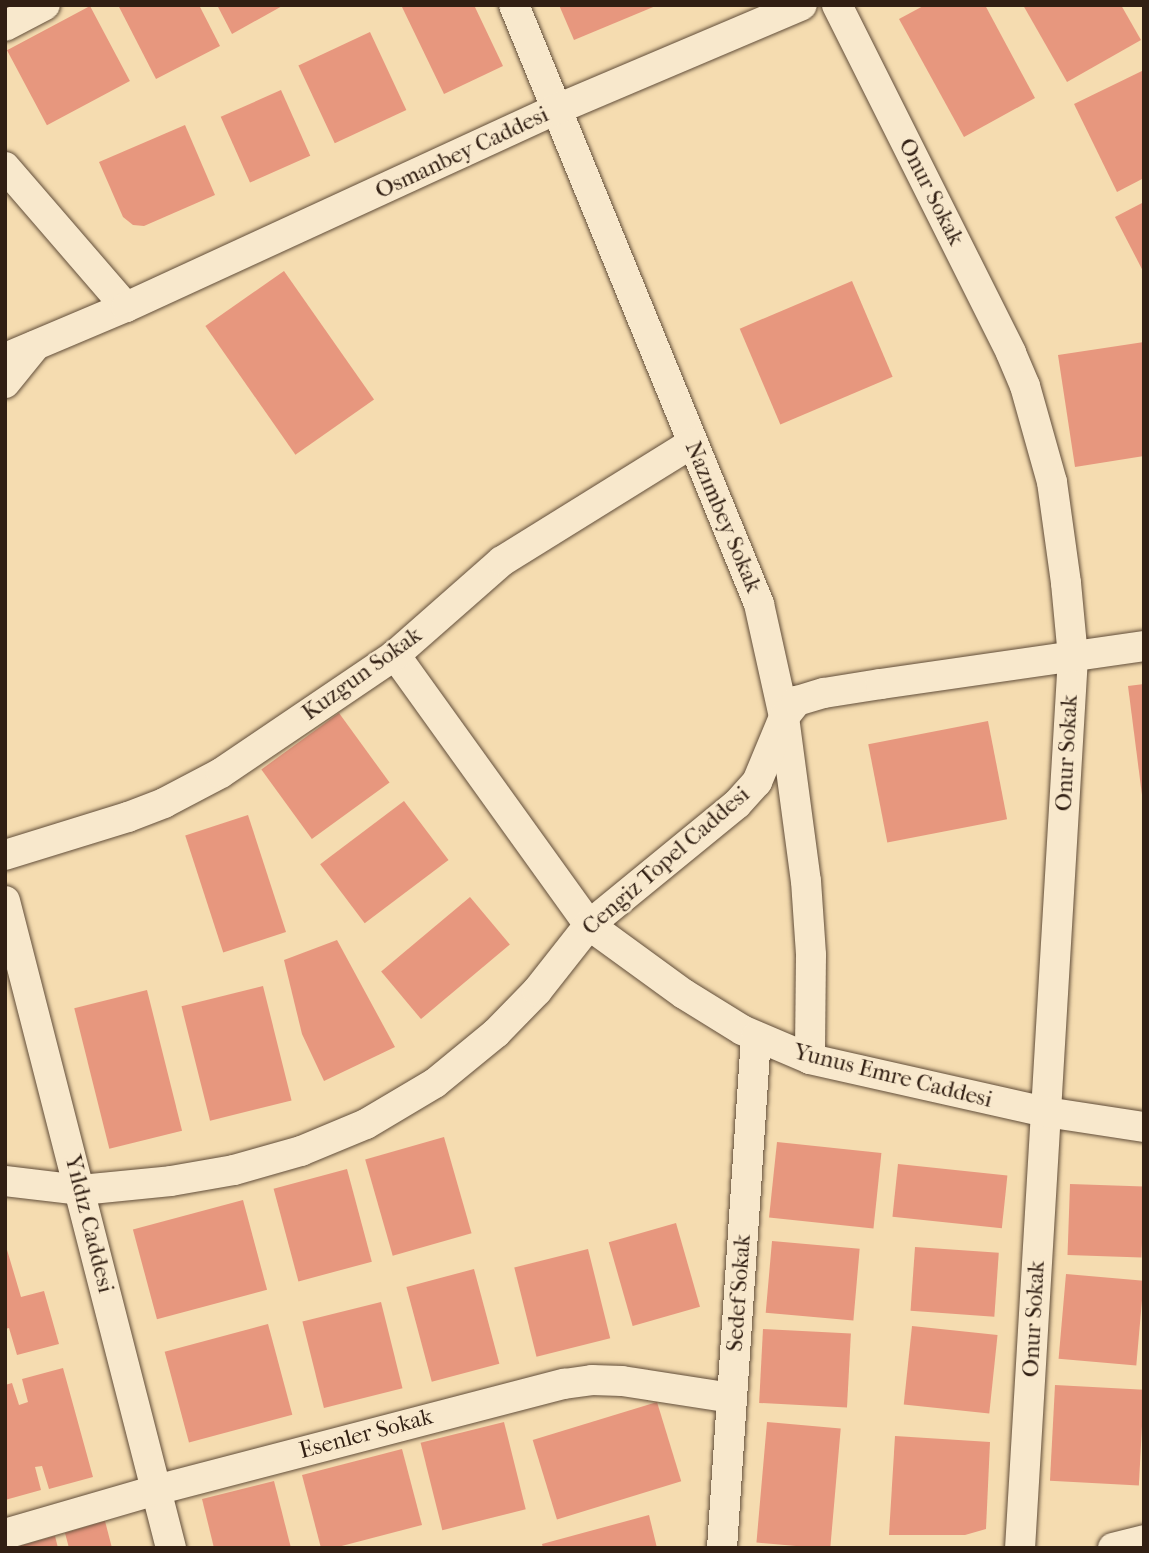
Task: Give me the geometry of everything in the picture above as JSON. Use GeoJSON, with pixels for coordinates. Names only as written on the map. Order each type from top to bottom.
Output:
{"type":"FeatureCollection","features":[{"type":"Feature","properties":{"kind":"street"},"geometry":{"type":"LineString","coordinates":[[5,26],[45,5]]}},
{"type":"Feature","properties":{"kind":"street","name":"Nazımbey Sokak"},"geometry":{"type":"LineString","coordinates":[[514,5],[760,604],[785,716],[808,918],[810,1059]]}},
{"type":"Feature","properties":{"kind":"street","name":"Osmanbey Caddesi"},"geometry":{"type":"LineString","coordinates":[[126,307],[555,110],[802,5]]}},
{"type":"Feature","properties":{"kind":"street","name":"Onur Sokak"},"geometry":{"type":"LineString","coordinates":[[837,5],[1011,352],[1034,411],[1052,482],[1073,657],[1020,1548]]}},
{"type":"Feature","properties":{"kind":"street"},"geometry":{"type":"LineString","coordinates":[[5,167],[126,307],[5,358]]}},
{"type":"Feature","properties":{"kind":"street"},"geometry":{"type":"LineString","coordinates":[[5,383],[35,346]]}},
{"type":"Feature","properties":{"kind":"street","name":"Kuzgun Sokak"},"geometry":{"type":"LineString","coordinates":[[5,855],[128,817],[190,791],[221,774],[395,656],[502,561],[692,443]]}},
{"type":"Feature","properties":{"kind":"street"},"geometry":{"type":"LineString","coordinates":[[785,716],[797,701],[824,693],[1144,646]]}},
{"type":"Feature","properties":{"kind":"street","name":"Yunus Emre Caddesi"},"geometry":{"type":"LineString","coordinates":[[395,656],[589,925],[684,994],[756,1037],[810,1059],[1046,1112],[1144,1127]]}},
{"type":"Feature","properties":{"kind":"street","name":"Cengiz Topel Caddesi"},"geometry":{"type":"LineString","coordinates":[[5,1181],[81,1190],[171,1181],[234,1170],[301,1151],[366,1124],[435,1083],[496,1034],[537,991],[589,925],[737,804],[757,782],[785,716]]}},
{"type":"Feature","properties":{"kind":"street","name":"Yıldız Caddesi"},"geometry":{"type":"LineString","coordinates":[[5,901],[171,1548]]}},
{"type":"Feature","properties":{"kind":"street","name":"Sedef Sokak"},"geometry":{"type":"LineString","coordinates":[[722,1548],[756,1037]]}},
{"type":"Feature","properties":{"kind":"street","name":"Esenler Sokak"},"geometry":{"type":"LineString","coordinates":[[5,1534],[156,1490],[564,1384],[622,1381],[732,1398]]}},
{"type":"Feature","properties":{"kind":"street"},"geometry":{"type":"LineString","coordinates":[[1113,1548],[1144,1540]]}},
{"type":"Feature","properties":{"kind":"building"},"geometry":{"type":"Polygon","coordinates":[[[118,5],[199,5],[220,46],[156,79],[118,5]]]}},
{"type":"Feature","properties":{"kind":"building"},"geometry":{"type":"Polygon","coordinates":[[[217,5],[284,5],[232,34],[217,5]]]}},
{"type":"Feature","properties":{"kind":"building"},"geometry":{"type":"Polygon","coordinates":[[[474,5],[503,66],[444,94],[402,7],[474,5]]]}},
{"type":"Feature","properties":{"kind":"building"},"geometry":{"type":"Polygon","coordinates":[[[559,5],[658,5],[574,40],[559,5]]]}},
{"type":"Feature","properties":{"kind":"building"},"geometry":{"type":"Polygon","coordinates":[[[925,5],[985,5],[1035,98],[964,137],[899,19],[925,5]]]}},
{"type":"Feature","properties":{"kind":"building"},"geometry":{"type":"Polygon","coordinates":[[[1023,5],[1121,5],[1141,40],[1067,82],[1023,5]]]}},
{"type":"Feature","properties":{"kind":"building"},"geometry":{"type":"Polygon","coordinates":[[[90,6],[130,81],[47,125],[7,50],[90,6]]]}},
{"type":"Feature","properties":{"kind":"building"},"geometry":{"type":"Polygon","coordinates":[[[370,32],[406,110],[335,143],[298,65],[370,32]]]}},
{"type":"Feature","properties":{"kind":"building"},"geometry":{"type":"Polygon","coordinates":[[[1144,70],[1144,178],[1117,192],[1074,104],[1144,70]]]}},
{"type":"Feature","properties":{"kind":"building"},"geometry":{"type":"Polygon","coordinates":[[[281,90],[310,156],[250,183],[221,117],[281,90]]]}},
{"type":"Feature","properties":{"kind":"building"},"geometry":{"type":"Polygon","coordinates":[[[185,125],[215,195],[144,226],[133,225],[123,217],[99,162],[185,125]]]}},
{"type":"Feature","properties":{"kind":"building"},"geometry":{"type":"Polygon","coordinates":[[[1144,202],[1144,273],[1115,217],[1144,202]]]}},
{"type":"Feature","properties":{"kind":"building"},"geometry":{"type":"Polygon","coordinates":[[[284,271],[374,400],[295,455],[205,326],[284,271]]]}},
{"type":"Feature","properties":{"kind":"building"},"geometry":{"type":"Polygon","coordinates":[[[852,281],[893,377],[780,424],[740,329],[852,281]]]}},
{"type":"Feature","properties":{"kind":"building"},"geometry":{"type":"Polygon","coordinates":[[[1144,342],[1144,456],[1075,467],[1058,355],[1144,342]]]}},
{"type":"Feature","properties":{"kind":"building"},"geometry":{"type":"Polygon","coordinates":[[[1144,684],[1144,795],[1142,795],[1128,686],[1144,684]]]}},
{"type":"Feature","properties":{"kind":"building"},"geometry":{"type":"Polygon","coordinates":[[[339,713],[390,783],[312,839],[261,769],[339,713]]]}},
{"type":"Feature","properties":{"kind":"building"},"geometry":{"type":"Polygon","coordinates":[[[988,721],[1007,819],[887,842],[868,744],[988,721]]]}},
{"type":"Feature","properties":{"kind":"building"},"geometry":{"type":"Polygon","coordinates":[[[404,801],[449,860],[365,923],[320,864],[404,801]]]}},
{"type":"Feature","properties":{"kind":"building"},"geometry":{"type":"Polygon","coordinates":[[[248,815],[286,932],[223,952],[185,835],[248,815]]]}},
{"type":"Feature","properties":{"kind":"building"},"geometry":{"type":"Polygon","coordinates":[[[470,897],[510,944],[421,1019],[381,972],[470,897]]]}},
{"type":"Feature","properties":{"kind":"building"},"geometry":{"type":"Polygon","coordinates":[[[337,940],[395,1047],[324,1081],[302,1034],[284,960],[337,940]]]}},
{"type":"Feature","properties":{"kind":"building"},"geometry":{"type":"Polygon","coordinates":[[[263,986],[292,1100],[210,1121],[181,1006],[263,986]]]}},
{"type":"Feature","properties":{"kind":"building"},"geometry":{"type":"Polygon","coordinates":[[[147,990],[182,1131],[109,1149],[74,1008],[147,990]]]}},
{"type":"Feature","properties":{"kind":"building"},"geometry":{"type":"Polygon","coordinates":[[[444,1137],[472,1233],[393,1256],[365,1160],[444,1137]]]}},
{"type":"Feature","properties":{"kind":"building"},"geometry":{"type":"Polygon","coordinates":[[[777,1142],[881,1153],[873,1229],[769,1218],[777,1142]]]}},
{"type":"Feature","properties":{"kind":"building"},"geometry":{"type":"Polygon","coordinates":[[[898,1164],[1007,1175],[1002,1228],[892,1217],[898,1164]]]}},
{"type":"Feature","properties":{"kind":"building"},"geometry":{"type":"Polygon","coordinates":[[[347,1169],[372,1262],[298,1281],[274,1189],[347,1169]]]}},
{"type":"Feature","properties":{"kind":"building"},"geometry":{"type":"Polygon","coordinates":[[[1070,1184],[1144,1187],[1141,1258],[1068,1255],[1070,1184]]]}},
{"type":"Feature","properties":{"kind":"building"},"geometry":{"type":"Polygon","coordinates":[[[243,1200],[267,1290],[157,1319],[133,1230],[243,1200]]]}},
{"type":"Feature","properties":{"kind":"building"},"geometry":{"type":"Polygon","coordinates":[[[676,1223],[700,1307],[633,1326],[609,1242],[676,1223]]]}},
{"type":"Feature","properties":{"kind":"building"},"geometry":{"type":"Polygon","coordinates":[[[772,1241],[860,1249],[853,1320],[766,1313],[772,1241]]]}},
{"type":"Feature","properties":{"kind":"building"},"geometry":{"type":"Polygon","coordinates":[[[5,1243],[21,1297],[44,1291],[59,1344],[17,1355],[9,1328],[5,1329],[5,1243]]]}},
{"type":"Feature","properties":{"kind":"building"},"geometry":{"type":"Polygon","coordinates":[[[915,1247],[999,1253],[994,1317],[911,1311],[915,1247]]]}},
{"type":"Feature","properties":{"kind":"building"},"geometry":{"type":"Polygon","coordinates":[[[588,1249],[610,1338],[537,1357],[514,1267],[588,1249]]]}},
{"type":"Feature","properties":{"kind":"building"},"geometry":{"type":"Polygon","coordinates":[[[474,1269],[499,1364],[432,1382],[406,1287],[474,1269]]]}},
{"type":"Feature","properties":{"kind":"building"},"geometry":{"type":"Polygon","coordinates":[[[1066,1274],[1144,1281],[1136,1365],[1059,1359],[1066,1274]]]}},
{"type":"Feature","properties":{"kind":"building"},"geometry":{"type":"Polygon","coordinates":[[[381,1302],[403,1388],[324,1408],[302,1322],[381,1302]]]}},
{"type":"Feature","properties":{"kind":"building"},"geometry":{"type":"Polygon","coordinates":[[[268,1324],[292,1415],[189,1442],[165,1352],[268,1324]]]}},
{"type":"Feature","properties":{"kind":"building"},"geometry":{"type":"Polygon","coordinates":[[[912,1326],[998,1335],[989,1414],[904,1405],[912,1326]]]}},
{"type":"Feature","properties":{"kind":"building"},"geometry":{"type":"Polygon","coordinates":[[[763,1329],[851,1334],[847,1408],[759,1403],[763,1329]]]}},
{"type":"Feature","properties":{"kind":"building"},"geometry":{"type":"Polygon","coordinates":[[[63,1368],[93,1477],[49,1489],[42,1466],[35,1467],[41,1490],[5,1500],[5,1385],[12,1383],[19,1405],[28,1402],[22,1379],[63,1368]]]}},
{"type":"Feature","properties":{"kind":"building"},"geometry":{"type":"Polygon","coordinates":[[[1055,1385],[1144,1390],[1139,1486],[1050,1481],[1055,1385]]]}},
{"type":"Feature","properties":{"kind":"building"},"geometry":{"type":"Polygon","coordinates":[[[657,1402],[681,1481],[557,1519],[533,1440],[657,1402]]]}},
{"type":"Feature","properties":{"kind":"building"},"geometry":{"type":"Polygon","coordinates":[[[504,1422],[526,1509],[442,1530],[421,1443],[504,1422]]]}},
{"type":"Feature","properties":{"kind":"building"},"geometry":{"type":"Polygon","coordinates":[[[767,1422],[841,1428],[830,1548],[756,1543],[767,1422]]]}},
{"type":"Feature","properties":{"kind":"building"},"geometry":{"type":"Polygon","coordinates":[[[895,1436],[990,1442],[986,1529],[965,1535],[889,1535],[895,1436]]]}},
{"type":"Feature","properties":{"kind":"building"},"geometry":{"type":"Polygon","coordinates":[[[402,1449],[422,1525],[334,1548],[321,1548],[302,1475],[402,1449]]]}},
{"type":"Feature","properties":{"kind":"building"},"geometry":{"type":"Polygon","coordinates":[[[274,1481],[291,1548],[214,1548],[202,1499],[274,1481]]]}},
{"type":"Feature","properties":{"kind":"building"},"geometry":{"type":"Polygon","coordinates":[[[649,1515],[657,1548],[543,1548],[542,1544],[649,1515]]]}},
{"type":"Feature","properties":{"kind":"building"},"geometry":{"type":"Polygon","coordinates":[[[105,1521],[112,1548],[69,1548],[65,1533],[105,1521]]]}},
{"type":"Feature","properties":{"kind":"building"},"geometry":{"type":"Polygon","coordinates":[[[55,1536],[58,1548],[16,1548],[16,1547],[55,1536]]]}}]}
